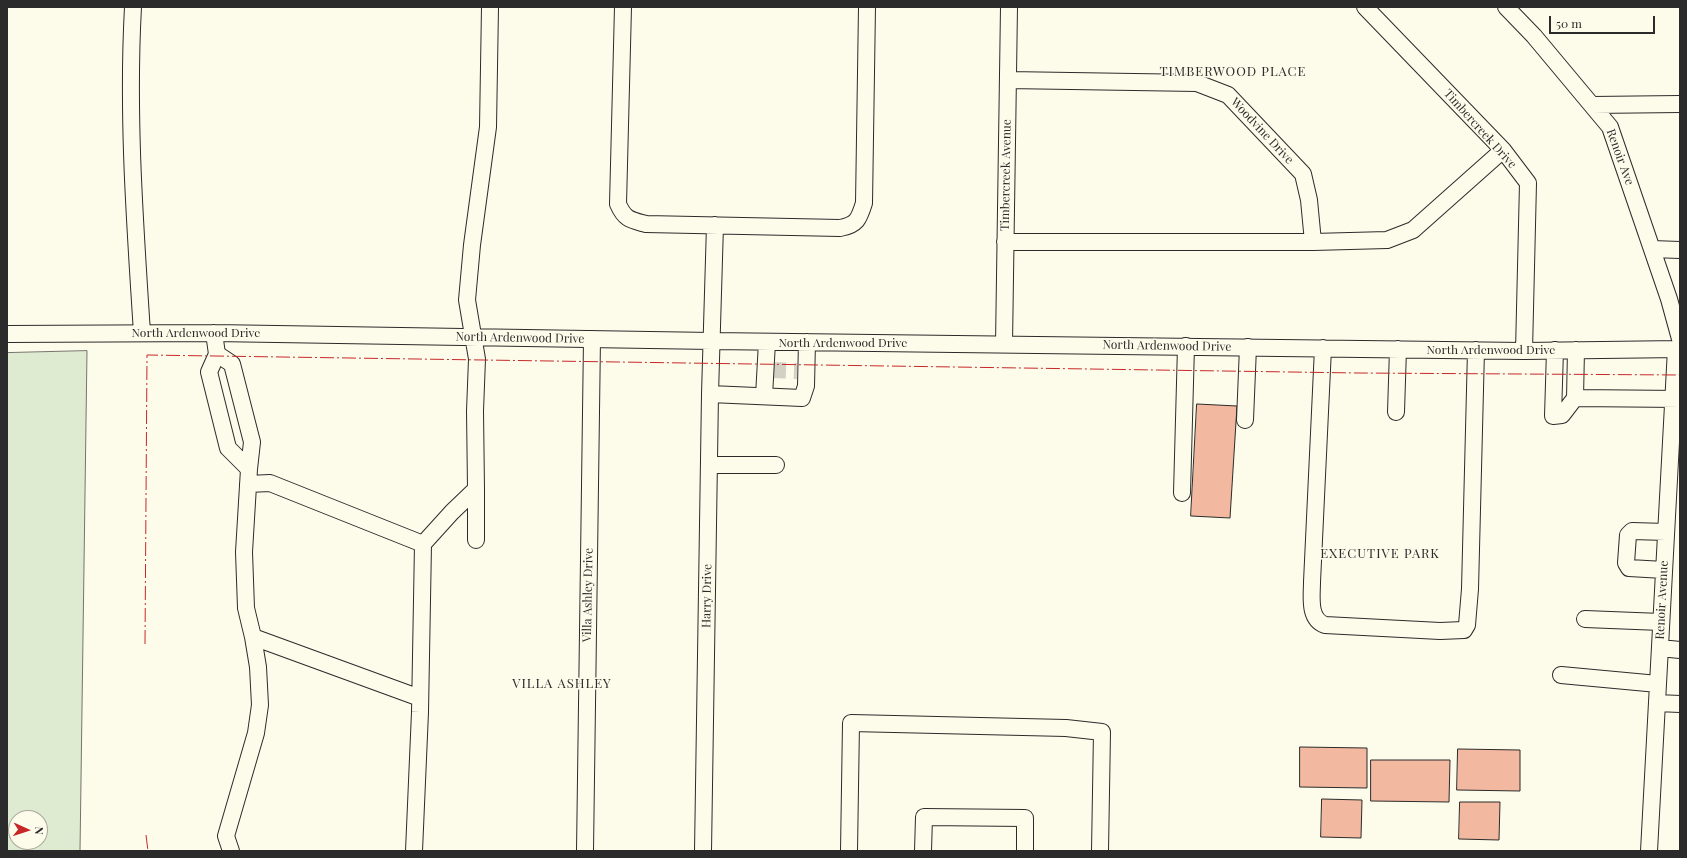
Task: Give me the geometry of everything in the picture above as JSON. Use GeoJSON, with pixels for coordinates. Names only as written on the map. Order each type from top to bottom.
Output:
{"type":"FeatureCollection","features":[{"type":"Feature","properties":{"kind":"street"},"geometry":{"type":"LineString","coordinates":[[133,7],[130,56],[133,173],[142,333]]}},
{"type":"Feature","properties":{"kind":"street"},"geometry":{"type":"LineString","coordinates":[[476,540],[475,411],[477,359],[467,300],[472,245],[488,127],[490,7]]}},
{"type":"Feature","properties":{"kind":"street"},"geometry":{"type":"LineString","coordinates":[[623,7],[618,204],[621,212],[628,220],[646,224],[840,228],[857,222],[864,203],[867,7]]}},
{"type":"Feature","properties":{"kind":"street","name":"Timbercreek Avenue"},"geometry":{"type":"LineString","coordinates":[[1004,344],[1009,7]]}},
{"type":"Feature","properties":{"kind":"street","name":"Timbercreek Drive"},"geometry":{"type":"LineString","coordinates":[[1365,7],[1503,150],[1528,184],[1524,351]]}},
{"type":"Feature","properties":{"kind":"street","name":"Renoir Ave"},"geometry":{"type":"LineString","coordinates":[[1506,7],[1534,36],[1610,127],[1652,249],[1679,346]]}},
{"type":"Feature","properties":{"kind":"street","name":"Woodvine Drive"},"geometry":{"type":"LineString","coordinates":[[1008,80],[1197,83],[1228,95],[1303,174],[1313,242]]}},
{"type":"Feature","properties":{"kind":"street"},"geometry":{"type":"LineString","coordinates":[[1592,105],[1680,104]]}},
{"type":"Feature","properties":{"kind":"street"},"geometry":{"type":"LineString","coordinates":[[1005,242],[1313,242],[1387,240],[1413,230],[1503,150]]}},
{"type":"Feature","properties":{"kind":"street","name":"Harry Drive"},"geometry":{"type":"LineString","coordinates":[[703,851],[710,394],[715,225]]}},
{"type":"Feature","properties":{"kind":"street"},"geometry":{"type":"LineString","coordinates":[[1652,249],[1680,250]]}},
{"type":"Feature","properties":{"kind":"street"},"geometry":{"type":"LineString","coordinates":[[214,333],[217,354],[209,372],[228,448],[249,476],[423,544]]}},
{"type":"Feature","properties":{"kind":"street","name":"North Ardenwood Drive"},"geometry":{"type":"LineString","coordinates":[[7,334],[214,333],[712,342],[1186,346],[1524,351],[1679,346]]}},
{"type":"Feature","properties":{"kind":"street","name":"Villa Ashley Drive"},"geometry":{"type":"LineString","coordinates":[[585,851],[592,339]]}},
{"type":"Feature","properties":{"kind":"street"},"geometry":{"type":"LineString","coordinates":[[764,396],[768,374],[767,342]]}},
{"type":"Feature","properties":{"kind":"street"},"geometry":{"type":"LineString","coordinates":[[710,394],[802,398],[801,376],[807,342]]}},
{"type":"Feature","properties":{"kind":"street"},"geometry":{"type":"LineString","coordinates":[[1182,493],[1186,346]]}},
{"type":"Feature","properties":{"kind":"street","name":"Renoir Avenue"},"geometry":{"type":"LineString","coordinates":[[1649,851],[1666,532],[1677,399],[1679,346]]}},
{"type":"Feature","properties":{"kind":"street"},"geometry":{"type":"LineString","coordinates":[[1245,420],[1248,347]]}},
{"type":"Feature","properties":{"kind":"street"},"geometry":{"type":"LineString","coordinates":[[1323,348],[1312,582],[1314,614],[1317,620],[1325,625],[1440,631],[1464,630],[1467,625],[1470,589],[1476,350]]}},
{"type":"Feature","properties":{"kind":"street"},"geometry":{"type":"LineString","coordinates":[[1396,412],[1398,349]]}},
{"type":"Feature","properties":{"kind":"street"},"geometry":{"type":"LineString","coordinates":[[1555,350],[1553,416],[1562,415],[1575,398],[1576,350]]}},
{"type":"Feature","properties":{"kind":"street"},"geometry":{"type":"LineString","coordinates":[[217,354],[232,364],[252,442],[244,552],[246,608],[254,637],[258,667],[260,705],[256,733],[226,836],[231,851]]}},
{"type":"Feature","properties":{"kind":"street"},"geometry":{"type":"LineString","coordinates":[[1575,398],[1677,399]]}},
{"type":"Feature","properties":{"kind":"street"},"geometry":{"type":"LineString","coordinates":[[709,465],[776,465]]}},
{"type":"Feature","properties":{"kind":"street"},"geometry":{"type":"LineString","coordinates":[[414,851],[420,698],[423,544],[452,512],[476,489]]}},
{"type":"Feature","properties":{"kind":"street"},"geometry":{"type":"LineString","coordinates":[[1664,570],[1629,568],[1626,563],[1628,535],[1632,531],[1666,532]]}},
{"type":"Feature","properties":{"kind":"street"},"geometry":{"type":"LineString","coordinates":[[1585,619],[1661,622]]}},
{"type":"Feature","properties":{"kind":"street"},"geometry":{"type":"LineString","coordinates":[[254,637],[420,698]]}},
{"type":"Feature","properties":{"kind":"street"},"geometry":{"type":"LineString","coordinates":[[1660,648],[1680,650]]}},
{"type":"Feature","properties":{"kind":"street"},"geometry":{"type":"LineString","coordinates":[[1561,675],[1658,684]]}},
{"type":"Feature","properties":{"kind":"street"},"geometry":{"type":"LineString","coordinates":[[1657,703],[1680,704]]}},
{"type":"Feature","properties":{"kind":"street"},"geometry":{"type":"LineString","coordinates":[[849,851],[851,723],[1066,728],[1102,732],[1100,851]]}},
{"type":"Feature","properties":{"kind":"street"},"geometry":{"type":"LineString","coordinates":[[923,851],[924,817],[1025,818],[1025,851]]}},
{"type":"Feature","properties":{"kind":"street"},"geometry":{"type":"LineString","coordinates":[[703,851],[710,851]]}},
{"type":"Feature","properties":{"kind":"green space"},"geometry":{"type":"Polygon","coordinates":[[[87,351],[80,851],[7,851],[7,353],[87,351]]]}},
{"type":"Feature","properties":{"kind":"building"},"geometry":{"type":"Polygon","coordinates":[[[1197,404],[1237,406],[1230,518],[1191,516],[1197,404]]]}},
{"type":"Feature","properties":{"kind":"building"},"geometry":{"type":"Polygon","coordinates":[[[1300,747],[1367,748],[1367,788],[1300,787],[1300,747]]]}},
{"type":"Feature","properties":{"kind":"building"},"geometry":{"type":"Polygon","coordinates":[[[1458,749],[1520,750],[1520,791],[1457,790],[1458,749]]]}},
{"type":"Feature","properties":{"kind":"building"},"geometry":{"type":"Polygon","coordinates":[[[1371,760],[1450,760],[1449,802],[1371,801],[1371,760]]]}},
{"type":"Feature","properties":{"kind":"building"},"geometry":{"type":"Polygon","coordinates":[[[1322,799],[1362,800],[1361,838],[1321,837],[1322,799]]]}},
{"type":"Feature","properties":{"kind":"building"},"geometry":{"type":"Polygon","coordinates":[[[1460,802],[1500,802],[1499,840],[1459,839],[1460,802]]]}},
{"type":"Feature","properties":{"kind":"tunnel"},"geometry":{"type":"LineString","coordinates":[[770,370],[797,371]]}},
{"type":"Feature","properties":{"kind":"power"},"geometry":{"type":"LineString","coordinates":[[145,644],[147,355],[1358,373],[1680,375]]}},
{"type":"Feature","properties":{"kind":"power"},"geometry":{"type":"LineString","coordinates":[[146,835],[148,851]]}},
{"type":"Feature","properties":{"kind":"district","name":"TIMBERWOOD PLACE"},"geometry":{"type":"Point","coordinates":[1233,72]}},
{"type":"Feature","properties":{"kind":"district","name":"EXECUTIVE PARK"},"geometry":{"type":"Point","coordinates":[1380,554]}},
{"type":"Feature","properties":{"kind":"district","name":"VILLA ASHLEY"},"geometry":{"type":"Point","coordinates":[562,684]}}]}
